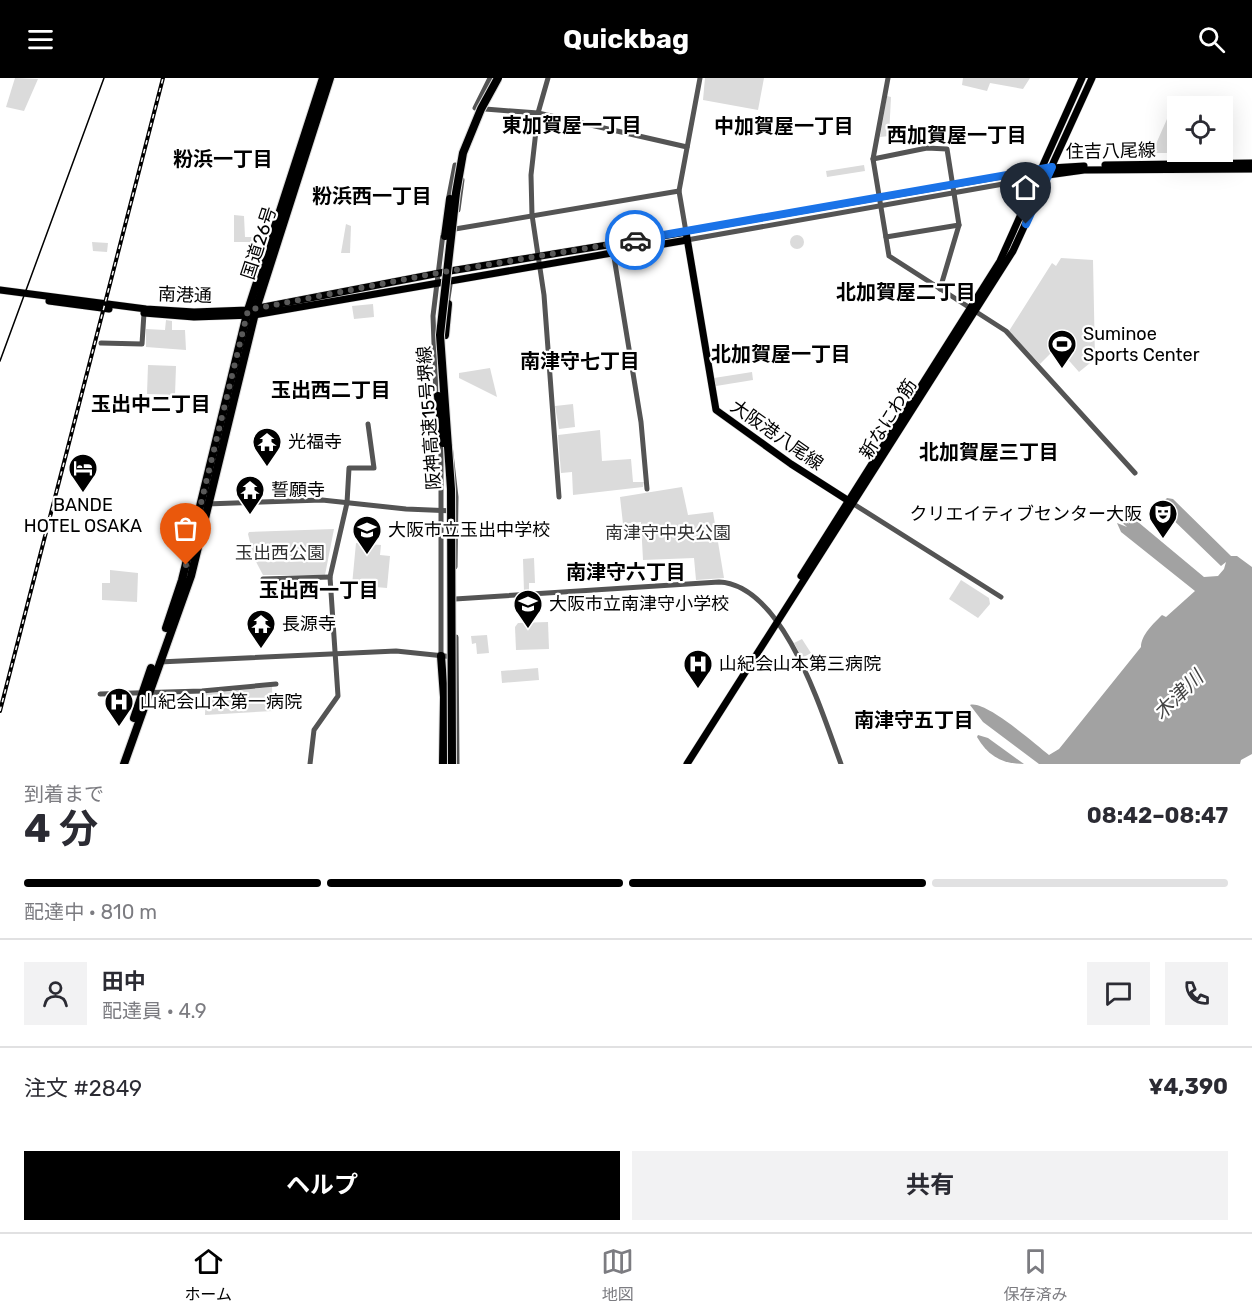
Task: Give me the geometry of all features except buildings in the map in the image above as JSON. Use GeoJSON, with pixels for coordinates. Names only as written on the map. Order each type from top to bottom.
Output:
{"type":"FeatureCollection","features":[{"type":"Feature","properties":{"kind":"highway","name":"国道26号"},"geometry":{"type":"LineString","coordinates":[[118,764],[191,576],[205,504],[251,312],[323,78]]}},
{"type":"Feature","properties":{"kind":"highway","name":"国道26号"},"geometry":{"type":"LineString","coordinates":[[251,312],[330,78]]}},
{"type":"Feature","properties":{"kind":"highway","name":"阪神高速15号堺線"},"geometry":{"type":"LineString","coordinates":[[444,764],[446,507],[436,366],[436,317],[455,168],[469,121],[491,78]]}},
{"type":"Feature","properties":{"kind":"highway","name":"阪神高速15号堺線"},"geometry":{"type":"LineString","coordinates":[[452,764],[451,489],[440,348],[444,288],[464,153],[481,109],[499,78]]}},
{"type":"Feature","properties":{"kind":"highway"},"geometry":{"type":"LineString","coordinates":[[448,304],[446,376],[452,450],[451,489]]}},
{"type":"Feature","properties":{"kind":"highway","name":"国道26号"},"geometry":{"type":"LineString","coordinates":[[124,764],[205,504]]}},
{"type":"Feature","properties":{"kind":"highway"},"geometry":{"type":"LineString","coordinates":[[441,656],[444,764]]}},
{"type":"Feature","properties":{"kind":"main road","name":"新なにわ筋"},"geometry":{"type":"LineString","coordinates":[[973,309],[1011,241],[1082,78]]}},
{"type":"Feature","properties":{"kind":"main road","name":"新なにわ筋"},"geometry":{"type":"LineString","coordinates":[[687,764],[850,502],[973,309],[1013,251],[1092,78]]}},
{"type":"Feature","properties":{"kind":"main road","name":"住吉八尾線"},"geometry":{"type":"LineString","coordinates":[[1042,170],[1052,167],[1252,163]]}},
{"type":"Feature","properties":{"kind":"main road","name":"住吉八尾線"},"geometry":{"type":"LineString","coordinates":[[1039,178],[1084,170],[1252,169]]}},
{"type":"Feature","properties":{"kind":"main road","name":"南港通"},"geometry":{"type":"LineString","coordinates":[[0,290],[146,309],[251,312],[450,271],[686,232]]}},
{"type":"Feature","properties":{"kind":"main road","name":"大阪港八尾線"},"geometry":{"type":"LineString","coordinates":[[686,232],[716,410],[791,464],[850,502]]}},
{"type":"Feature","properties":{"kind":"main road","name":"南港通"},"geometry":{"type":"LineString","coordinates":[[0,295],[194,317],[251,312],[438,283],[687,240]]}},
{"type":"Feature","properties":{"kind":"main road","name":"新なにわ筋"},"geometry":{"type":"LineString","coordinates":[[682,764],[775,621]]}},
{"type":"Feature","properties":{"kind":"street"},"geometry":{"type":"LineString","coordinates":[[475,108],[491,78]]}},
{"type":"Feature","properties":{"kind":"street"},"geometry":{"type":"LineString","coordinates":[[457,764],[456,511],[443,361],[444,313],[448,304],[455,229],[466,156],[499,78]]}},
{"type":"Feature","properties":{"kind":"street"},"geometry":{"type":"LineString","coordinates":[[548,78],[538,113],[531,175],[532,214],[539,265],[559,497]]}},
{"type":"Feature","properties":{"kind":"street"},"geometry":{"type":"LineString","coordinates":[[686,232],[679,191],[700,78]]}},
{"type":"Feature","properties":{"kind":"street"},"geometry":{"type":"LineString","coordinates":[[888,78],[873,159],[889,256],[1006,331],[1135,473]]}},
{"type":"Feature","properties":{"kind":"street"},"geometry":{"type":"LineString","coordinates":[[485,110],[538,113],[687,147]]}},
{"type":"Feature","properties":{"kind":"street"},"geometry":{"type":"LineString","coordinates":[[873,159],[936,147],[948,149],[959,225],[940,289]]}},
{"type":"Feature","properties":{"kind":"street"},"geometry":{"type":"LineString","coordinates":[[444,764],[441,656],[441,441],[432,338],[455,165]]}},
{"type":"Feature","properties":{"kind":"street","name":"南港通"},"geometry":{"type":"LineString","coordinates":[[686,232],[1042,170]]}},
{"type":"Feature","properties":{"kind":"street","name":"南港通"},"geometry":{"type":"LineString","coordinates":[[687,240],[1039,178]]}},
{"type":"Feature","properties":{"kind":"street"},"geometry":{"type":"LineString","coordinates":[[455,229],[532,214],[679,191]]}},
{"type":"Feature","properties":{"kind":"street"},"geometry":{"type":"LineString","coordinates":[[886,237],[959,225]]}},
{"type":"Feature","properties":{"kind":"street"},"geometry":{"type":"LineString","coordinates":[[612,244],[640,415],[647,489]]}},
{"type":"Feature","properties":{"kind":"street"},"geometry":{"type":"LineString","coordinates":[[101,343],[142,344],[144,313]]}},
{"type":"Feature","properties":{"kind":"street"},"geometry":{"type":"LineString","coordinates":[[310,764],[314,730],[338,696],[330,577],[347,503],[349,468],[374,468],[368,424]]}},
{"type":"Feature","properties":{"kind":"street"},"geometry":{"type":"LineString","coordinates":[[205,504],[322,500],[456,511]]}},
{"type":"Feature","properties":{"kind":"street"},"geometry":{"type":"LineString","coordinates":[[850,502],[1001,597]]}},
{"type":"Feature","properties":{"kind":"street"},"geometry":{"type":"LineString","coordinates":[[262,579],[330,577]]}},
{"type":"Feature","properties":{"kind":"street"},"geometry":{"type":"LineString","coordinates":[[455,599],[726,582],[745,588],[754,595],[775,621],[802,662],[841,764]]}},
{"type":"Feature","properties":{"kind":"street"},"geometry":{"type":"LineString","coordinates":[[159,662],[400,651],[456,657]]}},
{"type":"Feature","properties":{"kind":"street"},"geometry":{"type":"LineString","coordinates":[[100,694],[146,694],[276,684]]}},
{"type":"Feature","properties":{"kind":"green space"},"geometry":{"type":"Polygon","coordinates":[[[15,78],[38,79],[24,111],[6,107],[15,78]]]}},
{"type":"Feature","properties":{"kind":"green space"},"geometry":{"type":"Polygon","coordinates":[[[705,78],[764,78],[758,110],[703,100],[705,78]]]}},
{"type":"Feature","properties":{"kind":"green space"},"geometry":{"type":"Polygon","coordinates":[[[963,78],[1030,78],[1023,89],[990,83],[987,91],[962,85],[963,78]]]}},
{"type":"Feature","properties":{"kind":"green space"},"geometry":{"type":"Polygon","coordinates":[[[887,96],[891,97],[889,136],[880,137],[887,96]]]}},
{"type":"Feature","properties":{"kind":"green space"},"geometry":{"type":"Polygon","coordinates":[[[1167,119],[1167,153],[1152,153],[1167,119]]]}},
{"type":"Feature","properties":{"kind":"green space"},"geometry":{"type":"Polygon","coordinates":[[[864,165],[865,171],[827,177],[826,171],[864,165]]]}},
{"type":"Feature","properties":{"kind":"green space"},"geometry":{"type":"Polygon","coordinates":[[[234,215],[244,216],[245,237],[262,237],[263,242],[234,242],[234,215]]]}},
{"type":"Feature","properties":{"kind":"green space"},"geometry":{"type":"Polygon","coordinates":[[[346,224],[351,226],[350,253],[341,253],[346,224]]]}},
{"type":"Feature","properties":{"kind":"green space"},"geometry":{"type":"Polygon","coordinates":[[[794,235],[800,235],[804,242],[800,249],[794,249],[790,245],[790,239],[794,235]]]}},
{"type":"Feature","properties":{"kind":"green space"},"geometry":{"type":"Polygon","coordinates":[[[92,242],[108,243],[107,252],[93,251],[92,242]]]}},
{"type":"Feature","properties":{"kind":"green space"},"geometry":{"type":"Polygon","coordinates":[[[1061,258],[1093,260],[1095,359],[1079,372],[1057,347],[1040,364],[1009,331],[1052,263],[1056,266],[1061,258]]]}},
{"type":"Feature","properties":{"kind":"green space"},"geometry":{"type":"Polygon","coordinates":[[[373,304],[374,317],[354,319],[352,306],[373,304]]]}},
{"type":"Feature","properties":{"kind":"green space"},"geometry":{"type":"Polygon","coordinates":[[[166,320],[172,321],[172,330],[185,330],[186,350],[146,347],[146,329],[165,330],[166,320]]]}},
{"type":"Feature","properties":{"kind":"green space"},"geometry":{"type":"Polygon","coordinates":[[[148,365],[176,366],[175,395],[147,394],[148,365]]]}},
{"type":"Feature","properties":{"kind":"green space"},"geometry":{"type":"Polygon","coordinates":[[[490,368],[497,397],[459,378],[459,373],[490,368]]]}},
{"type":"Feature","properties":{"kind":"green space"},"geometry":{"type":"Polygon","coordinates":[[[752,372],[753,380],[716,386],[714,378],[752,372]]]}},
{"type":"Feature","properties":{"kind":"green space"},"geometry":{"type":"Polygon","coordinates":[[[573,404],[575,427],[559,429],[555,406],[573,404]]]}},
{"type":"Feature","properties":{"kind":"green space","name":"南津守中央公園"},"geometry":{"type":"Polygon","coordinates":[[[600,430],[602,461],[631,459],[633,482],[644,482],[643,487],[573,495],[572,472],[561,473],[558,435],[600,430]]]}},
{"type":"Feature","properties":{"kind":"green space","name":"南津守中央公園"},"geometry":{"type":"Polygon","coordinates":[[[682,487],[688,515],[713,512],[724,578],[696,580],[694,558],[643,560],[641,522],[623,524],[620,497],[682,487]]]}},
{"type":"Feature","properties":{"kind":"green space","name":"玉出西公園"},"geometry":{"type":"Polygon","coordinates":[[[334,529],[325,575],[263,575],[254,558],[248,534],[249,532],[334,529]]]}},
{"type":"Feature","properties":{"kind":"green space"},"geometry":{"type":"Polygon","coordinates":[[[356,543],[381,545],[380,555],[390,556],[387,588],[352,585],[356,543]]]}},
{"type":"Feature","properties":{"kind":"green space"},"geometry":{"type":"Polygon","coordinates":[[[534,558],[535,583],[529,583],[529,591],[524,592],[523,559],[534,558]]]}},
{"type":"Feature","properties":{"kind":"green space"},"geometry":{"type":"Polygon","coordinates":[[[110,570],[138,573],[137,602],[102,600],[102,583],[110,583],[110,570]]]}},
{"type":"Feature","properties":{"kind":"green space"},"geometry":{"type":"Polygon","coordinates":[[[961,580],[989,598],[990,604],[978,618],[949,599],[961,580]]]}},
{"type":"Feature","properties":{"kind":"green space"},"geometry":{"type":"Polygon","coordinates":[[[548,622],[549,649],[516,650],[515,627],[518,623],[548,622]]]}},
{"type":"Feature","properties":{"kind":"green space"},"geometry":{"type":"Polygon","coordinates":[[[487,635],[489,653],[477,654],[476,643],[472,644],[471,636],[487,635]]]}},
{"type":"Feature","properties":{"kind":"green space"},"geometry":{"type":"Polygon","coordinates":[[[802,639],[811,653],[802,658],[794,643],[802,639]]]}},
{"type":"Feature","properties":{"kind":"green space"},"geometry":{"type":"Polygon","coordinates":[[[538,668],[539,680],[502,683],[501,671],[538,668]]]}},
{"type":"Feature","properties":{"kind":"green space"},"geometry":{"type":"Polygon","coordinates":[[[272,687],[273,711],[205,715],[206,693],[272,687]]]}},
{"type":"Feature","properties":{"kind":"water","name":"木津川"},"geometry":{"type":"Polygon","coordinates":[[[1167,498],[1173,499],[1231,556],[1237,556],[1252,567],[1252,754],[1241,760],[1240,764],[1039,764],[983,722],[970,705],[977,705],[998,715],[1049,755],[1059,749],[1141,647],[1143,638],[1152,625],[1162,615],[1166,617],[1195,591],[1121,532],[1117,523],[1127,527],[1118,519],[1120,517],[1129,524],[1124,515],[1132,517],[1204,577],[1218,576],[1224,569],[1226,562],[1221,566],[1164,511],[1162,503],[1167,498]]]}},
{"type":"Feature","properties":{"kind":"water"},"geometry":{"type":"Polygon","coordinates":[[[978,735],[988,738],[1024,764],[996,758],[981,744],[978,735]]]}},
{"type":"Feature","properties":{"kind":"tram line"},"geometry":{"type":"LineString","coordinates":[[0,361],[104,78]]}},
{"type":"Feature","properties":{"kind":"railway"},"geometry":{"type":"LineString","coordinates":[[0,711],[163,78]]}},
{"type":"Feature","properties":{"kind":"way so far"},"geometry":{"type":"LineString","coordinates":[[186,565],[248,310],[432,274],[635,240]]}},
{"type":"Feature","properties":{"kind":"place","name":"Suminoe Sports Center"},"geometry":{"type":"Point","coordinates":[1062,370]}},
{"type":"Feature","properties":{"kind":"place","name":"光福寺"},"geometry":{"type":"Point","coordinates":[267,468]}},
{"type":"Feature","properties":{"kind":"place","name":"BANDE HOTEL OSAKA"},"geometry":{"type":"Point","coordinates":[83,494]}},
{"type":"Feature","properties":{"kind":"place","name":"誓願寺"},"geometry":{"type":"Point","coordinates":[250,516]}},
{"type":"Feature","properties":{"kind":"place","name":"クリエイティブセンター大阪"},"geometry":{"type":"Point","coordinates":[1163,540]}},
{"type":"Feature","properties":{"kind":"place","name":"大阪市立玉出中学校"},"geometry":{"type":"Point","coordinates":[367,556]}},
{"type":"Feature","properties":{"kind":"place","name":"大阪市立南津守小学校"},"geometry":{"type":"Point","coordinates":[528,630]}},
{"type":"Feature","properties":{"kind":"place","name":"長源寺"},"geometry":{"type":"Point","coordinates":[261,650]}},
{"type":"Feature","properties":{"kind":"place","name":"山紀会山本第三病院"},"geometry":{"type":"Point","coordinates":[698,690]}},
{"type":"Feature","properties":{"kind":"place","name":"山紀会山本第一病院"},"geometry":{"type":"Point","coordinates":[119,728]}},
{"type":"Feature","properties":{"kind":"district","name":"東加賀屋一丁目"},"geometry":{"type":"Point","coordinates":[572,125]}},
{"type":"Feature","properties":{"kind":"district","name":"中加賀屋一丁目"},"geometry":{"type":"Point","coordinates":[784,126]}},
{"type":"Feature","properties":{"kind":"district","name":"西加賀屋一丁目"},"geometry":{"type":"Point","coordinates":[957,135]}},
{"type":"Feature","properties":{"kind":"district","name":"粉浜一丁目"},"geometry":{"type":"Point","coordinates":[223,159]}},
{"type":"Feature","properties":{"kind":"district","name":"粉浜西一丁目"},"geometry":{"type":"Point","coordinates":[372,196]}},
{"type":"Feature","properties":{"kind":"district","name":"北加賀屋二丁目"},"geometry":{"type":"Point","coordinates":[906,292]}},
{"type":"Feature","properties":{"kind":"district","name":"北加賀屋一丁目"},"geometry":{"type":"Point","coordinates":[781,354]}},
{"type":"Feature","properties":{"kind":"district","name":"南津守七丁目"},"geometry":{"type":"Point","coordinates":[580,361]}},
{"type":"Feature","properties":{"kind":"district","name":"玉出西二丁目"},"geometry":{"type":"Point","coordinates":[331,390]}},
{"type":"Feature","properties":{"kind":"district","name":"玉出中二丁目"},"geometry":{"type":"Point","coordinates":[151,404]}},
{"type":"Feature","properties":{"kind":"district","name":"北加賀屋三丁目"},"geometry":{"type":"Point","coordinates":[989,452]}},
{"type":"Feature","properties":{"kind":"district","name":"南津守六丁目"},"geometry":{"type":"Point","coordinates":[626,572]}},
{"type":"Feature","properties":{"kind":"district","name":"玉出西一丁目"},"geometry":{"type":"Point","coordinates":[319,590]}},
{"type":"Feature","properties":{"kind":"district","name":"南津守五丁目"},"geometry":{"type":"Point","coordinates":[914,720]}},
{"type":"Feature","properties":{"kind":"route"},"geometry":{"type":"LineString","coordinates":[[635,240],[1052,167],[1026,224]]}}]}
